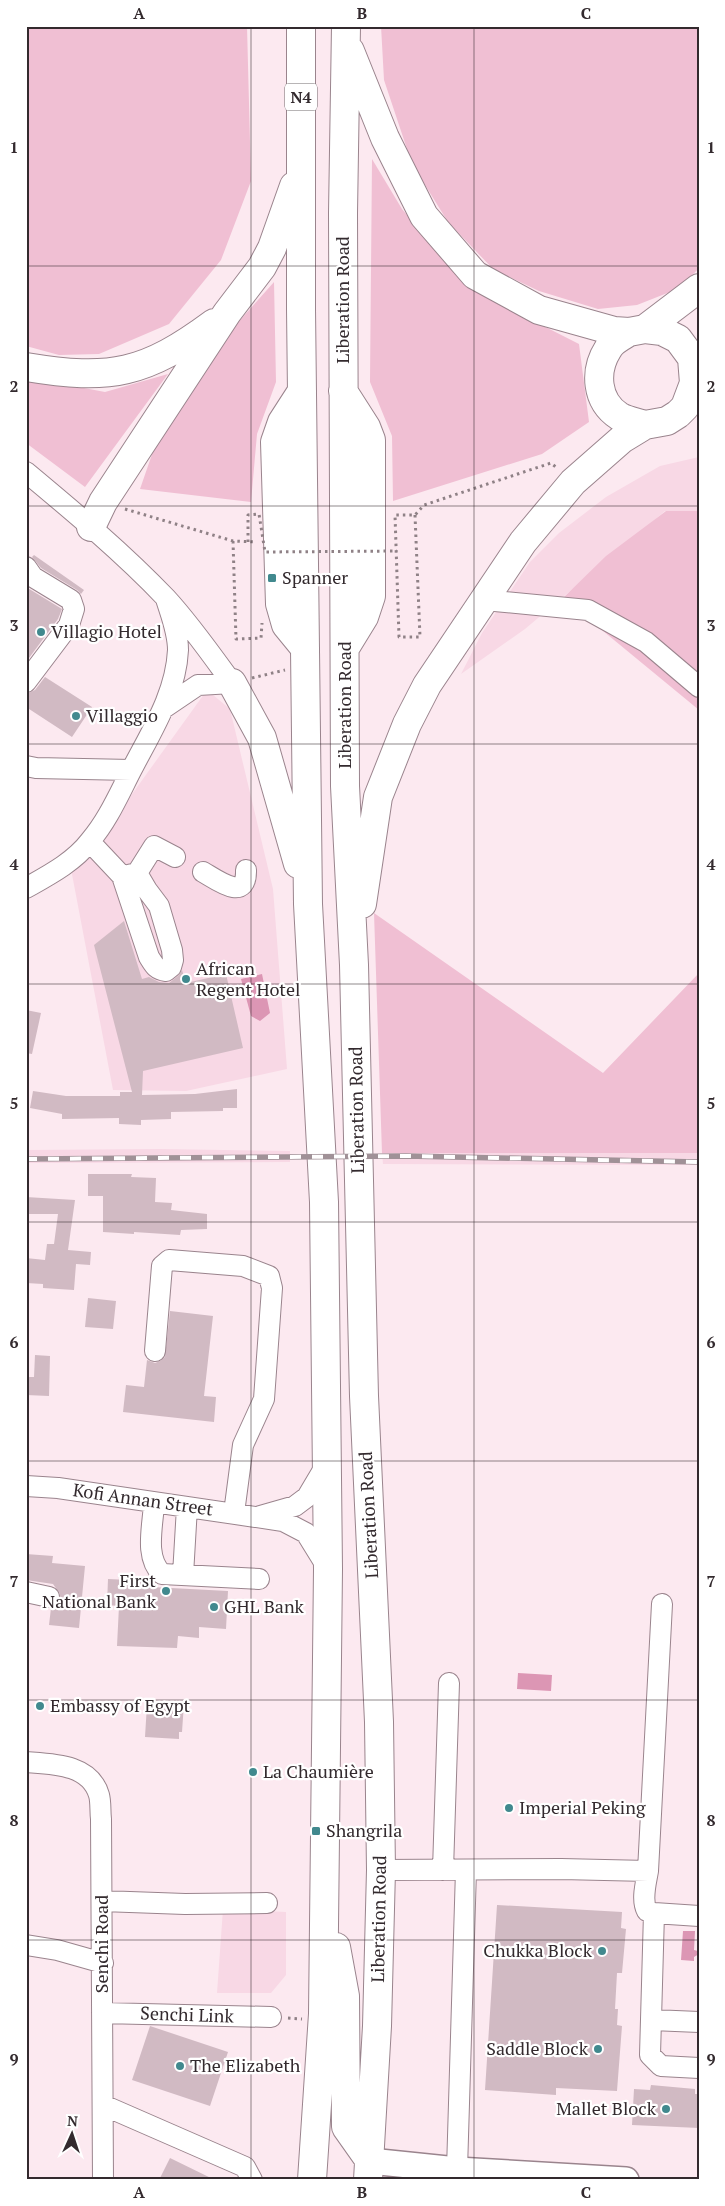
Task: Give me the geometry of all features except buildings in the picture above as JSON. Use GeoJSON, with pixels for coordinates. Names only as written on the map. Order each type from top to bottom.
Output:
{"type":"FeatureCollection","features":[{"type":"Feature","properties":{"kind":"highway","name":"N4"},"geometry":{"type":"LineString","coordinates":[[301,26],[301,167]]}},
{"type":"Feature","properties":{"kind":"highway"},"geometry":{"type":"LineString","coordinates":[[346,33],[385,138],[424,216],[475,275],[539,310],[614,331],[662,331],[678,339],[696,359],[694,383],[685,407],[667,421],[645,425],[622,438],[573,482],[523,542],[427,686],[407,724],[378,797],[354,965]]}},
{"type":"Feature","properties":{"kind":"highway","name":"Liberation Road"},"geometry":{"type":"LineString","coordinates":[[346,33],[343,391],[345,786],[354,965],[364,1396],[379,1722],[381,1870],[369,2170]]}},
{"type":"Feature","properties":{"kind":"highway"},"geometry":{"type":"LineString","coordinates":[[91,527],[103,502],[227,313],[250,285],[272,248],[301,167]]}},
{"type":"Feature","properties":{"kind":"highway"},"geometry":{"type":"LineString","coordinates":[[296,657],[280,604],[275,442],[282,422],[302,391],[301,167]]}},
{"type":"Feature","properties":{"kind":"highway"},"geometry":{"type":"LineString","coordinates":[[645,425],[620,417],[610,409],[599,385],[600,364],[608,348],[699,288]]}},
{"type":"Feature","properties":{"kind":"highway"},"geometry":{"type":"LineString","coordinates":[[26,367],[74,374],[98,374],[122,371],[149,364],[174,351],[227,313]]}},
{"type":"Feature","properties":{"kind":"highway","name":"Liberation Road"},"geometry":{"type":"LineString","coordinates":[[296,657],[308,782],[308,904],[324,1202],[327,1463],[328,1569],[324,2014],[312,2180]]}},
{"type":"Feature","properties":{"kind":"highway"},"geometry":{"type":"LineString","coordinates":[[232,683],[262,738],[286,816],[308,904]]}},
{"type":"Feature","properties":{"kind":"highway"},"geometry":{"type":"LineString","coordinates":[[325,1918],[333,1932],[345,1996],[346,2127],[369,2170]]}},
{"type":"Feature","properties":{"kind":"main road"},"geometry":{"type":"LineString","coordinates":[[369,2170],[456,2170],[626,2180]]}},
{"type":"Feature","properties":{"kind":"street"},"geometry":{"type":"LineString","coordinates":[[26,472],[91,527],[166,598],[201,640],[232,683]]}},
{"type":"Feature","properties":{"kind":"street"},"geometry":{"type":"LineString","coordinates":[[26,682],[69,625],[74,609],[71,600],[28,579]]}},
{"type":"Feature","properties":{"kind":"street"},"geometry":{"type":"LineString","coordinates":[[26,888],[56,871],[90,842],[116,803],[164,708],[175,669],[178,650],[177,634],[166,598]]}},
{"type":"Feature","properties":{"kind":"street"},"geometry":{"type":"LineString","coordinates":[[484,600],[588,610],[646,642],[699,687]]}},
{"type":"Feature","properties":{"kind":"street"},"geometry":{"type":"LineString","coordinates":[[164,708],[198,685],[232,683]]}},
{"type":"Feature","properties":{"kind":"street"},"geometry":{"type":"LineString","coordinates":[[26,766],[36,768],[131,770]]}},
{"type":"Feature","properties":{"kind":"street"},"geometry":{"type":"LineString","coordinates":[[90,842],[130,875],[154,846],[175,857]]}},
{"type":"Feature","properties":{"kind":"street"},"geometry":{"type":"LineString","coordinates":[[203,872],[230,887],[238,888],[247,877],[246,870]]}},
{"type":"Feature","properties":{"kind":"street"},"geometry":{"type":"LineString","coordinates":[[155,1351],[162,1266],[169,1260],[243,1266],[269,1276],[272,1288],[264,1399],[242,1445],[234,1513]]}},
{"type":"Feature","properties":{"kind":"street","name":"Kofi Annan Street"},"geometry":{"type":"LineString","coordinates":[[260,1516],[295,1506],[307,1497],[327,1463]]}},
{"type":"Feature","properties":{"kind":"street","name":"Kofi Annan Street"},"geometry":{"type":"LineString","coordinates":[[26,1486],[58,1488],[154,1503],[260,1516],[283,1521],[306,1533],[328,1569]]}},
{"type":"Feature","properties":{"kind":"street"},"geometry":{"type":"LineString","coordinates":[[154,1503],[151,1558],[155,1567],[162,1574],[259,1579]]}},
{"type":"Feature","properties":{"kind":"street"},"geometry":{"type":"LineString","coordinates":[[183,1575],[187,1507]]}},
{"type":"Feature","properties":{"kind":"street"},"geometry":{"type":"LineString","coordinates":[[26,1592],[49,1597]]}},
{"type":"Feature","properties":{"kind":"street"},"geometry":{"type":"LineString","coordinates":[[662,1604],[648,1871],[644,1894],[644,1908],[654,1913],[699,1916]]}},
{"type":"Feature","properties":{"kind":"street"},"geometry":{"type":"LineString","coordinates":[[443,1870],[449,1683]]}},
{"type":"Feature","properties":{"kind":"street","name":"Senchi Road"},"geometry":{"type":"LineString","coordinates":[[26,1762],[50,1764],[80,1771],[94,1784],[99,1795],[103,1963],[103,2180]]}},
{"type":"Feature","properties":{"kind":"street"},"geometry":{"type":"LineString","coordinates":[[381,1870],[648,1871]]}},
{"type":"Feature","properties":{"kind":"street"},"geometry":{"type":"LineString","coordinates":[[456,2170],[466,1870]]}},
{"type":"Feature","properties":{"kind":"street"},"geometry":{"type":"LineString","coordinates":[[102,1901],[185,1904],[267,1902]]}},
{"type":"Feature","properties":{"kind":"street"},"geometry":{"type":"LineString","coordinates":[[654,1913],[650,2055],[660,2066],[699,2068]]}},
{"type":"Feature","properties":{"kind":"street"},"geometry":{"type":"LineString","coordinates":[[26,1945],[57,1950],[103,1963]]}},
{"type":"Feature","properties":{"kind":"street","name":"Senchi Link"},"geometry":{"type":"LineString","coordinates":[[102,2013],[271,2017]]}},
{"type":"Feature","properties":{"kind":"street"},"geometry":{"type":"LineString","coordinates":[[652,2020],[699,2022]]}},
{"type":"Feature","properties":{"kind":"street"},"geometry":{"type":"LineString","coordinates":[[103,2105],[245,2167],[252,2180]]}},
{"type":"Feature","properties":{"kind":"path"},"geometry":{"type":"LineString","coordinates":[[415,515],[420,637],[399,637],[395,515],[415,515],[424,506],[551,463],[573,482]]}},
{"type":"Feature","properties":{"kind":"path"},"geometry":{"type":"LineString","coordinates":[[103,502],[233,541],[266,542]]}},
{"type":"Feature","properties":{"kind":"path"},"geometry":{"type":"LineString","coordinates":[[248,542],[248,515],[259,514],[265,562]]}},
{"type":"Feature","properties":{"kind":"path"},"geometry":{"type":"LineString","coordinates":[[233,541],[236,639],[261,638],[262,619]]}},
{"type":"Feature","properties":{"kind":"path"},"geometry":{"type":"LineString","coordinates":[[274,561],[275,542]]}},
{"type":"Feature","properties":{"kind":"path"},"geometry":{"type":"LineString","coordinates":[[265,552],[397,551]]}},
{"type":"Feature","properties":{"kind":"path"},"geometry":{"type":"LineString","coordinates":[[232,683],[286,670],[296,657]]}},
{"type":"Feature","properties":{"kind":"shaded area"},"geometry":{"type":"Polygon","coordinates":[[[26,26],[247,26],[251,181],[221,260],[169,324],[99,354],[59,355],[26,346],[26,26]]]}},
{"type":"Feature","properties":{"kind":"shaded area"},"geometry":{"type":"Polygon","coordinates":[[[381,26],[699,26],[699,268],[680,288],[637,305],[598,309],[539,291],[493,269],[448,222],[412,164],[384,80],[381,26]]]}},
{"type":"Feature","properties":{"kind":"shaded area"},"geometry":{"type":"Polygon","coordinates":[[[372,159],[402,209],[453,270],[508,308],[579,344],[589,422],[542,454],[393,501],[392,436],[370,382],[372,159]]]}},
{"type":"Feature","properties":{"kind":"shaded area"},"geometry":{"type":"Polygon","coordinates":[[[274,282],[276,382],[257,434],[251,502],[140,489],[158,437],[217,346],[274,282]]]}},
{"type":"Feature","properties":{"kind":"shaded area"},"geometry":{"type":"Polygon","coordinates":[[[168,374],[85,487],[26,443],[26,377],[105,392],[168,374]]]}},
{"type":"Feature","properties":{"kind":"shaded area"},"geometry":{"type":"Polygon","coordinates":[[[699,457],[699,511],[665,511],[525,629],[461,674],[482,633],[530,562],[559,533],[606,497],[660,466],[699,457]]]}},
{"type":"Feature","properties":{"kind":"shaded area"},"geometry":{"type":"Polygon","coordinates":[[[666,511],[699,511],[699,710],[563,598],[606,556],[666,511]]]}},
{"type":"Feature","properties":{"kind":"shaded area","name":"African Regent Hotel"},"geometry":{"type":"Polygon","coordinates":[[[207,690],[230,709],[273,889],[287,1069],[186,1091],[113,1090],[71,869],[112,822],[207,690]]]}},
{"type":"Feature","properties":{"kind":"shaded area"},"geometry":{"type":"Polygon","coordinates":[[[374,913],[603,1073],[699,973],[699,1153],[382,1153],[374,913]]]}},
{"type":"Feature","properties":{"kind":"shaded area"},"geometry":{"type":"Polygon","coordinates":[[[262,974],[270,1013],[260,1021],[251,1016],[241,979],[262,974]]]}},
{"type":"Feature","properties":{"kind":"shaded area"},"geometry":{"type":"Polygon","coordinates":[[[160,1149],[290,1151],[290,1162],[26,1163],[26,1150],[160,1149]]]}},
{"type":"Feature","properties":{"kind":"shaded area"},"geometry":{"type":"Polygon","coordinates":[[[382,1153],[699,1153],[699,1165],[383,1164],[382,1153]]]}},
{"type":"Feature","properties":{"kind":"shaded area"},"geometry":{"type":"Polygon","coordinates":[[[518,1673],[552,1675],[551,1691],[517,1689],[518,1673]]]}},
{"type":"Feature","properties":{"kind":"shaded area"},"geometry":{"type":"Polygon","coordinates":[[[223,1909],[286,1912],[286,1975],[271,1993],[217,1993],[223,1909]]]}},
{"type":"Feature","properties":{"kind":"shaded area"},"geometry":{"type":"Polygon","coordinates":[[[683,1931],[695,1931],[694,1950],[698,1951],[699,1954],[694,1957],[694,1961],[681,1960],[683,1931]]]}},
{"type":"Feature","properties":{"kind":"railway"},"geometry":{"type":"LineString","coordinates":[[26,1159],[406,1156],[699,1162]]}},
{"type":"Feature","properties":{"kind":"place","name":"Spanner"},"geometry":{"type":"Point","coordinates":[272,578]}},
{"type":"Feature","properties":{"kind":"place","name":"Villagio Hotel"},"geometry":{"type":"Point","coordinates":[41,632]}},
{"type":"Feature","properties":{"kind":"place","name":"Villaggio"},"geometry":{"type":"Point","coordinates":[76,716]}},
{"type":"Feature","properties":{"kind":"place","name":"African Regent Hotel"},"geometry":{"type":"Point","coordinates":[186,979]}},
{"type":"Feature","properties":{"kind":"place","name":"First National Bank"},"geometry":{"type":"Point","coordinates":[166,1591]}},
{"type":"Feature","properties":{"kind":"place","name":"GHL Bank"},"geometry":{"type":"Point","coordinates":[214,1607]}},
{"type":"Feature","properties":{"kind":"place","name":"Embassy of Egypt"},"geometry":{"type":"Point","coordinates":[40,1706]}},
{"type":"Feature","properties":{"kind":"place","name":"La Chaumière"},"geometry":{"type":"Point","coordinates":[253,1772]}},
{"type":"Feature","properties":{"kind":"place","name":"Imperial Peking"},"geometry":{"type":"Point","coordinates":[509,1808]}},
{"type":"Feature","properties":{"kind":"place","name":"Shangrila"},"geometry":{"type":"Point","coordinates":[316,1831]}},
{"type":"Feature","properties":{"kind":"place","name":"Chukka Block"},"geometry":{"type":"Point","coordinates":[602,1951]}},
{"type":"Feature","properties":{"kind":"place","name":"Saddle Block"},"geometry":{"type":"Point","coordinates":[598,2049]}},
{"type":"Feature","properties":{"kind":"place","name":"The Elizabeth"},"geometry":{"type":"Point","coordinates":[180,2066]}},
{"type":"Feature","properties":{"kind":"place","name":"Mallet Block"},"geometry":{"type":"Point","coordinates":[666,2109]}}]}
